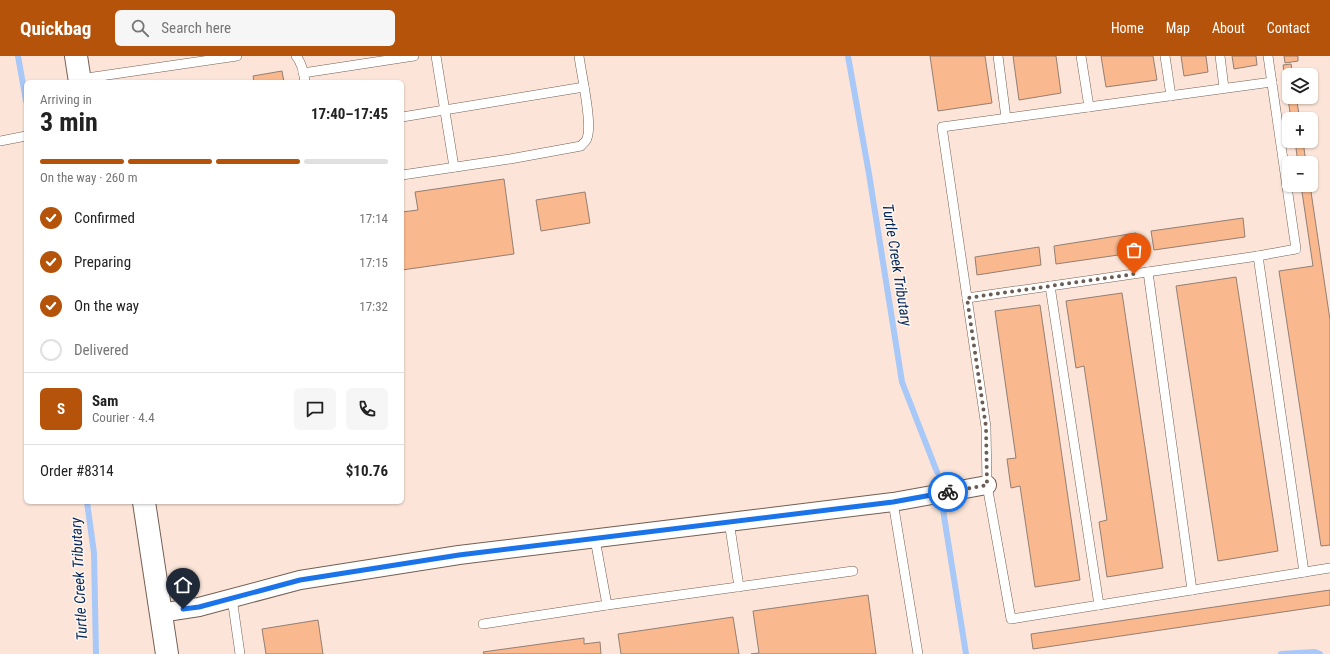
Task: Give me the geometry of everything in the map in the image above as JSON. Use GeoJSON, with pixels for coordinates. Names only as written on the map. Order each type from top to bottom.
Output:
{"type":"FeatureCollection","features":[{"type":"Feature","properties":{"kind":"highway"},"geometry":{"type":"LineString","coordinates":[[76,56],[80,80]]}},
{"type":"Feature","properties":{"kind":"highway"},"geometry":{"type":"LineString","coordinates":[[144,504],[167,654]]}},
{"type":"Feature","properties":{"kind":"street"},"geometry":{"type":"LineString","coordinates":[[160,612],[199,607],[300,580],[459,555],[893,502],[987,485]]}},
{"type":"Feature","properties":{"kind":"lane"},"geometry":{"type":"LineString","coordinates":[[80,80],[237,56]]}},
{"type":"Feature","properties":{"kind":"lane"},"geometry":{"type":"LineString","coordinates":[[296,56],[304,77],[414,56]]}},
{"type":"Feature","properties":{"kind":"lane"},"geometry":{"type":"LineString","coordinates":[[436,56],[454,167]]}},
{"type":"Feature","properties":{"kind":"lane"},"geometry":{"type":"LineString","coordinates":[[404,175],[581,146],[587,139],[589,129],[579,56]]}},
{"type":"Feature","properties":{"kind":"lane"},"geometry":{"type":"LineString","coordinates":[[998,56],[1006,118]]}},
{"type":"Feature","properties":{"kind":"lane"},"geometry":{"type":"LineString","coordinates":[[1081,56],[1088,107]]}},
{"type":"Feature","properties":{"kind":"lane"},"geometry":{"type":"LineString","coordinates":[[1165,56],[1171,96]]}},
{"type":"Feature","properties":{"kind":"lane"},"geometry":{"type":"LineString","coordinates":[[1220,56],[1224,88]]}},
{"type":"Feature","properties":{"kind":"lane"},"geometry":{"type":"LineString","coordinates":[[967,298],[1258,256],[1296,249],[1268,56]]}},
{"type":"Feature","properties":{"kind":"lane"},"geometry":{"type":"LineString","coordinates":[[1272,82],[942,127],[986,427],[987,485],[1011,619],[1330,568]]}},
{"type":"Feature","properties":{"kind":"lane"},"geometry":{"type":"LineString","coordinates":[[404,117],[584,87]]}},
{"type":"Feature","properties":{"kind":"lane"},"geometry":{"type":"LineString","coordinates":[[0,141],[24,136]]}},
{"type":"Feature","properties":{"kind":"lane"},"geometry":{"type":"LineString","coordinates":[[1258,256],[1304,572]]}},
{"type":"Feature","properties":{"kind":"lane"},"geometry":{"type":"LineString","coordinates":[[1148,272],[1192,590]]}},
{"type":"Feature","properties":{"kind":"lane"},"geometry":{"type":"LineString","coordinates":[[1050,286],[1099,605]]}},
{"type":"Feature","properties":{"kind":"lane"},"geometry":{"type":"LineString","coordinates":[[893,502],[918,654]]}},
{"type":"Feature","properties":{"kind":"lane"},"geometry":{"type":"LineString","coordinates":[[729,521],[739,587]]}},
{"type":"Feature","properties":{"kind":"lane"},"geometry":{"type":"LineString","coordinates":[[595,539],[607,605]]}},
{"type":"Feature","properties":{"kind":"lane"},"geometry":{"type":"LineString","coordinates":[[484,624],[607,605],[853,571]]}},
{"type":"Feature","properties":{"kind":"lane"},"geometry":{"type":"LineString","coordinates":[[232,598],[240,654]]}},
{"type":"Feature","properties":{"kind":"building"},"geometry":{"type":"Polygon","coordinates":[[[930,56],[985,56],[992,103],[938,111],[930,56]]]}},
{"type":"Feature","properties":{"kind":"building"},"geometry":{"type":"Polygon","coordinates":[[[1013,56],[1056,56],[1061,93],[1019,100],[1013,56]]]}},
{"type":"Feature","properties":{"kind":"building"},"geometry":{"type":"Polygon","coordinates":[[[1101,56],[1153,56],[1157,80],[1106,87],[1101,56]]]}},
{"type":"Feature","properties":{"kind":"building"},"geometry":{"type":"Polygon","coordinates":[[[1181,56],[1206,56],[1208,72],[1184,76],[1181,56]]]}},
{"type":"Feature","properties":{"kind":"building"},"geometry":{"type":"Polygon","coordinates":[[[1232,56],[1256,56],[1257,65],[1234,69],[1232,56]]]}},
{"type":"Feature","properties":{"kind":"building"},"geometry":{"type":"Polygon","coordinates":[[[1284,56],[1298,56],[1298,61],[1285,63],[1284,56]]]}},
{"type":"Feature","properties":{"kind":"building"},"geometry":{"type":"Polygon","coordinates":[[[1291,64],[1292,68],[1283,68],[1283,65],[1291,64]]]}},
{"type":"Feature","properties":{"kind":"building"},"geometry":{"type":"Polygon","coordinates":[[[282,71],[284,80],[254,80],[253,76],[282,71]]]}},
{"type":"Feature","properties":{"kind":"building"},"geometry":{"type":"Polygon","coordinates":[[[1289,104],[1297,104],[1299,112],[1290,112],[1289,104]]]}},
{"type":"Feature","properties":{"kind":"building"},"geometry":{"type":"Polygon","coordinates":[[[1296,148],[1304,148],[1305,156],[1297,156],[1296,148]]]}},
{"type":"Feature","properties":{"kind":"building"},"geometry":{"type":"Polygon","coordinates":[[[504,179],[514,254],[404,270],[404,212],[418,210],[415,192],[504,179]]]}},
{"type":"Feature","properties":{"kind":"building"},"geometry":{"type":"Polygon","coordinates":[[[585,192],[590,223],[541,231],[536,200],[585,192]]]}},
{"type":"Feature","properties":{"kind":"building"},"geometry":{"type":"Polygon","coordinates":[[[1302,192],[1311,192],[1330,320],[1330,545],[1321,546],[1279,271],[1313,266],[1302,192]]]}},
{"type":"Feature","properties":{"kind":"building"},"geometry":{"type":"Polygon","coordinates":[[[1243,218],[1245,237],[1154,250],[1151,231],[1243,218]]]}},
{"type":"Feature","properties":{"kind":"building"},"geometry":{"type":"Polygon","coordinates":[[[1136,233],[1139,252],[1056,264],[1054,246],[1136,233]]]}},
{"type":"Feature","properties":{"kind":"building"},"geometry":{"type":"Polygon","coordinates":[[[1039,247],[1041,265],[977,275],[975,257],[1039,247]]]}},
{"type":"Feature","properties":{"kind":"building"},"geometry":{"type":"Polygon","coordinates":[[[1236,277],[1278,551],[1218,561],[1176,286],[1236,277]]]}},
{"type":"Feature","properties":{"kind":"building"},"geometry":{"type":"Polygon","coordinates":[[[1122,293],[1163,568],[1107,577],[1099,522],[1107,520],[1084,366],[1076,368],[1066,301],[1122,293]]]}},
{"type":"Feature","properties":{"kind":"building"},"geometry":{"type":"Polygon","coordinates":[[[1040,305],[1080,580],[1035,587],[1020,486],[1011,488],[1007,459],[1016,458],[995,311],[1040,305]]]}},
{"type":"Feature","properties":{"kind":"building"},"geometry":{"type":"Polygon","coordinates":[[[1330,590],[1330,605],[1033,649],[1031,634],[1330,590]]]}},
{"type":"Feature","properties":{"kind":"building"},"geometry":{"type":"Polygon","coordinates":[[[868,595],[876,654],[751,654],[759,653],[753,611],[868,595]]]}},
{"type":"Feature","properties":{"kind":"building"},"geometry":{"type":"Polygon","coordinates":[[[733,617],[739,654],[621,654],[618,634],[733,617]]]}},
{"type":"Feature","properties":{"kind":"building"},"geometry":{"type":"Polygon","coordinates":[[[318,620],[323,654],[266,654],[262,629],[318,620]]]}},
{"type":"Feature","properties":{"kind":"building"},"geometry":{"type":"Polygon","coordinates":[[[584,638],[584,644],[600,642],[601,654],[484,654],[483,652],[584,638]]]}},
{"type":"Feature","properties":{"kind":"waterway","name":"Turtle Creek Tributary"},"geometry":{"type":"LineString","coordinates":[[18,56],[24,90]]}},
{"type":"Feature","properties":{"kind":"waterway","name":"Turtle Creek Tributary"},"geometry":{"type":"LineString","coordinates":[[848,56],[869,174],[902,382],[937,472]]}},
{"type":"Feature","properties":{"kind":"waterway","name":"Turtle Creek Tributary"},"geometry":{"type":"LineString","coordinates":[[87,504],[94,553],[96,654]]}},
{"type":"Feature","properties":{"kind":"waterway","name":"Turtle Creek Tributary"},"geometry":{"type":"LineString","coordinates":[[943,510],[966,654]]}},
{"type":"Feature","properties":{"kind":"waterway","name":"Turtle Creek Tributary"},"geometry":{"type":"LineString","coordinates":[[1281,654],[1315,652],[1320,654]]}},
{"type":"Feature","properties":{"kind":"way so far"},"geometry":{"type":"LineString","coordinates":[[948,492],[987,485],[986,427],[967,298],[1134,274]]}},
{"type":"Feature","properties":{"kind":"route"},"geometry":{"type":"LineString","coordinates":[[183,609],[199,607],[300,580],[459,555],[893,502],[948,492]]}}]}
